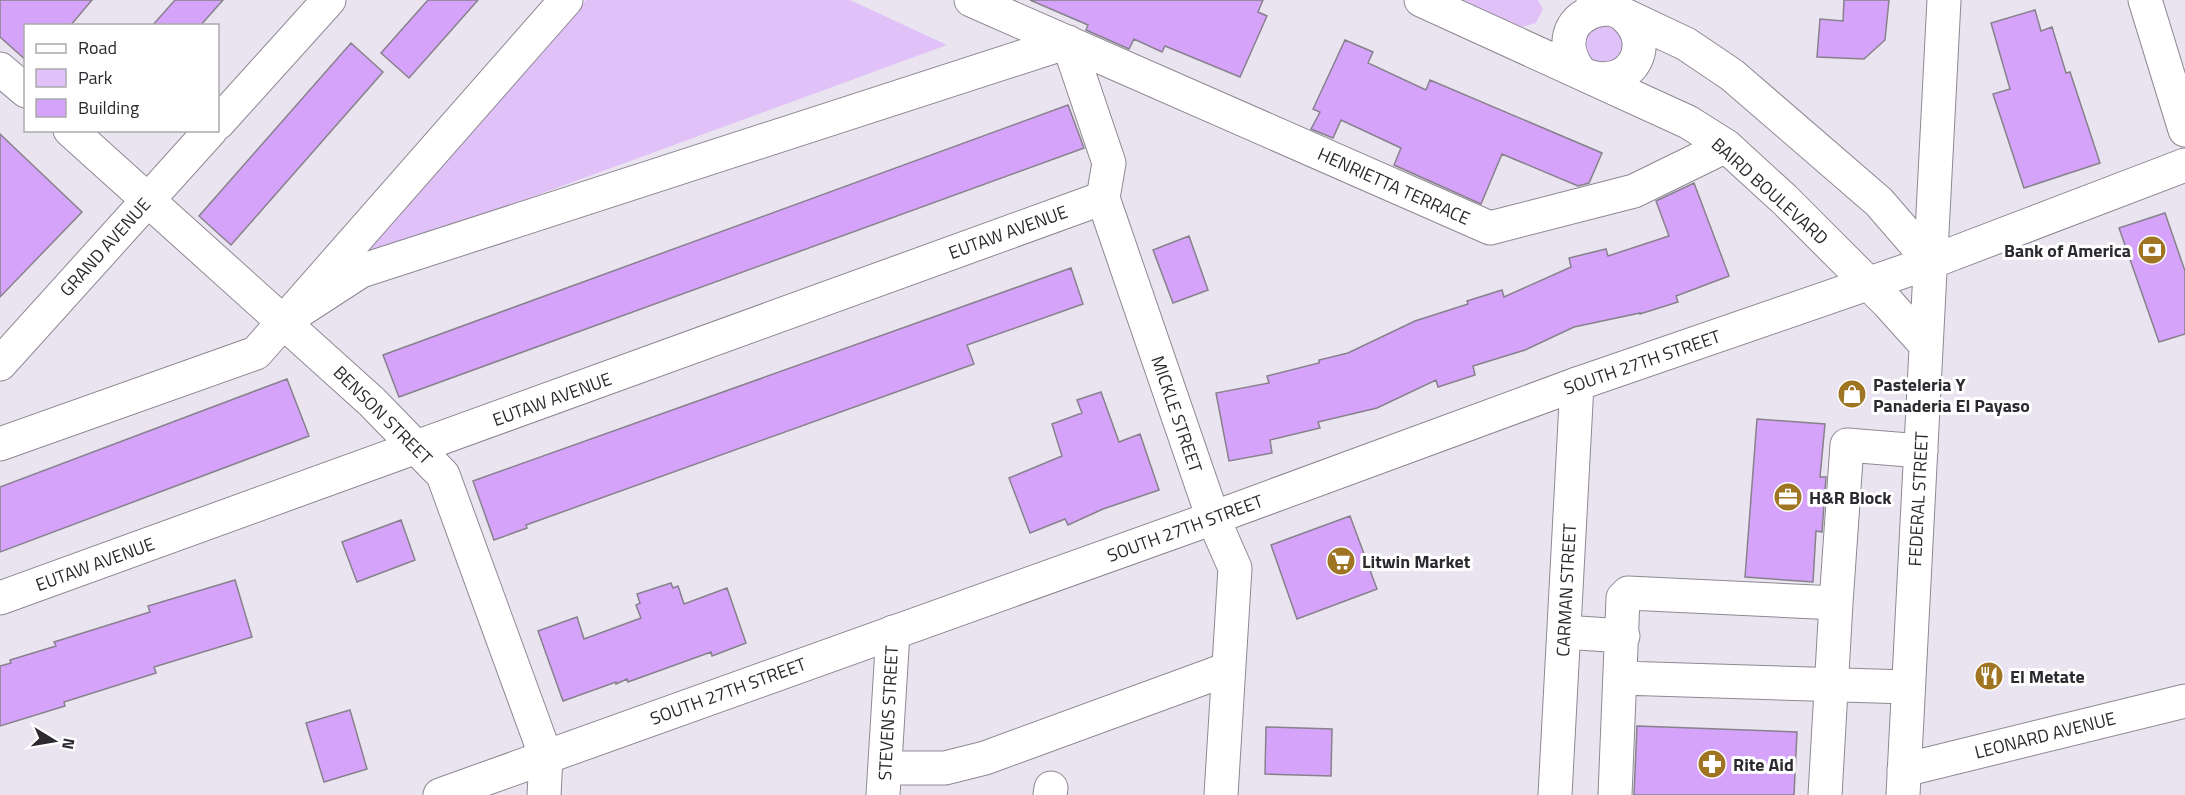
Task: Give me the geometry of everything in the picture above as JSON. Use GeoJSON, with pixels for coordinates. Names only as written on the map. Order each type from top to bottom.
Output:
{"type":"FeatureCollection","features":[{"type":"Feature","properties":{"kind":"street"},"geometry":{"type":"LineString","coordinates":[[219,122],[329,0]]}},
{"type":"Feature","properties":{"kind":"street"},"geometry":{"type":"LineString","coordinates":[[0,444],[256,353],[566,0]]}},
{"type":"Feature","properties":{"kind":"street","name":"HENRIETTA TERRACE"},"geometry":{"type":"LineString","coordinates":[[971,0],[1490,228],[1634,191],[1726,146]]}},
{"type":"Feature","properties":{"kind":"street","name":"BAIRD BOULEVARD"},"geometry":{"type":"LineString","coordinates":[[1421,0],[1688,122],[1726,146],[1784,199],[1888,303],[1925,344]]}},
{"type":"Feature","properties":{"kind":"street"},"geometry":{"type":"LineString","coordinates":[[2145,0],[2185,130]]}},
{"type":"Feature","properties":{"kind":"street"},"geometry":{"type":"LineString","coordinates":[[1584,74],[1569,54],[1568,43],[1570,32],[1576,22],[1594,10],[1612,7],[1686,44],[1732,75],[1879,202],[1931,262]]}},
{"type":"Feature","properties":{"kind":"street","name":"BAIRD BOULEVARD"},"geometry":{"type":"LineString","coordinates":[[1584,74],[1606,80],[1618,77],[1636,60],[1639,48],[1638,36],[1633,24],[1612,7]]}},
{"type":"Feature","properties":{"kind":"street","name":"FEDERAL STREET"},"geometry":{"type":"LineString","coordinates":[[1904,782],[1944,8]]}},
{"type":"Feature","properties":{"kind":"street"},"geometry":{"type":"LineString","coordinates":[[284,321],[361,271],[1068,42]]}},
{"type":"Feature","properties":{"kind":"street","name":"MICKLE STREET"},"geometry":{"type":"LineString","coordinates":[[1068,42],[1109,163],[1103,198],[1213,518],[1235,568],[1221,795]]}},
{"type":"Feature","properties":{"kind":"street"},"geometry":{"type":"LineString","coordinates":[[0,69],[24,89]]}},
{"type":"Feature","properties":{"kind":"street","name":"BENSON STREET"},"geometry":{"type":"LineString","coordinates":[[72,132],[372,402],[442,475],[546,757],[544,795]]}},
{"type":"Feature","properties":{"kind":"street","name":"GRAND AVENUE"},"geometry":{"type":"LineString","coordinates":[[0,364],[209,132]]}},
{"type":"Feature","properties":{"kind":"street","name":"SOUTH 27TH STREET"},"geometry":{"type":"LineString","coordinates":[[440,795],[1213,518],[1577,384],[1931,262],[2185,165]]}},
{"type":"Feature","properties":{"kind":"street","name":"EUTAW AVENUE"},"geometry":{"type":"LineString","coordinates":[[0,598],[1103,198]]}},
{"type":"Feature","properties":{"kind":"street","name":"CARMAN STREET"},"geometry":{"type":"LineString","coordinates":[[1555,795],[1577,384]]}},
{"type":"Feature","properties":{"kind":"street"},"geometry":{"type":"LineString","coordinates":[[1825,795],[1847,445],[1922,450]]}},
{"type":"Feature","properties":{"kind":"street"},"geometry":{"type":"LineString","coordinates":[[1616,795],[1623,598],[1628,593],[1836,603]]}},
{"type":"Feature","properties":{"kind":"street","name":"STEVENS STREET"},"geometry":{"type":"LineString","coordinates":[[884,782],[893,632]]}},
{"type":"Feature","properties":{"kind":"street"},"geometry":{"type":"LineString","coordinates":[[1564,632],[1623,636]]}},
{"type":"Feature","properties":{"kind":"street"},"geometry":{"type":"LineString","coordinates":[[884,782],[985,758],[1228,669]]}},
{"type":"Feature","properties":{"kind":"street"},"geometry":{"type":"LineString","coordinates":[[1621,678],[1908,687]]}},
{"type":"Feature","properties":{"kind":"street","name":"LEONARD AVENUE"},"geometry":{"type":"LineString","coordinates":[[1904,782],[2185,701]]}},
{"type":"Feature","properties":{"kind":"green space"},"geometry":{"type":"Polygon","coordinates":[[[586,0],[850,0],[947,45],[349,264],[586,0]]]}},
{"type":"Feature","properties":{"kind":"green space"},"geometry":{"type":"Polygon","coordinates":[[[1459,0],[1538,0],[1543,9],[1536,23],[1522,27],[1459,0]]]}},
{"type":"Feature","properties":{"kind":"green space"},"geometry":{"type":"Polygon","coordinates":[[[1604,25],[1618,30],[1623,44],[1618,58],[1604,63],[1590,58],[1585,44],[1590,30],[1604,25]]]}},
{"type":"Feature","properties":{"kind":"building"},"geometry":{"type":"Polygon","coordinates":[[[0,0],[92,0],[72,24],[24,24],[24,58],[0,37],[0,0]]]}},
{"type":"Feature","properties":{"kind":"building"},"geometry":{"type":"Polygon","coordinates":[[[175,0],[223,0],[202,24],[154,24],[175,0]]]}},
{"type":"Feature","properties":{"kind":"building"},"geometry":{"type":"Polygon","coordinates":[[[428,0],[478,0],[409,78],[381,53],[428,0]]]}},
{"type":"Feature","properties":{"kind":"building"},"geometry":{"type":"Polygon","coordinates":[[[1030,0],[1263,0],[1258,12],[1267,16],[1240,77],[1165,46],[1162,52],[1134,39],[1129,49],[1086,30],[1088,25],[1030,0]]]}},
{"type":"Feature","properties":{"kind":"building"},"geometry":{"type":"Polygon","coordinates":[[[1844,0],[1889,0],[1885,40],[1864,59],[1817,57],[1820,19],[1843,21],[1844,0]]]}},
{"type":"Feature","properties":{"kind":"building"},"geometry":{"type":"Polygon","coordinates":[[[2035,10],[2041,31],[2052,27],[2066,73],[2070,72],[2100,163],[2024,188],[1993,94],[2010,89],[1991,23],[2035,10]]]}},
{"type":"Feature","properties":{"kind":"building"},"geometry":{"type":"Polygon","coordinates":[[[1345,40],[1373,52],[1368,63],[1426,90],[1430,80],[1602,153],[1589,183],[1578,186],[1502,154],[1481,204],[1394,165],[1401,148],[1341,120],[1333,138],[1311,129],[1320,112],[1313,109],[1345,40]]]}},
{"type":"Feature","properties":{"kind":"building"},"geometry":{"type":"Polygon","coordinates":[[[351,43],[383,72],[231,245],[199,216],[351,43]]]}},
{"type":"Feature","properties":{"kind":"building"},"geometry":{"type":"Polygon","coordinates":[[[1068,105],[1084,148],[399,397],[383,355],[1068,105]]]}},
{"type":"Feature","properties":{"kind":"building"},"geometry":{"type":"Polygon","coordinates":[[[0,134],[82,212],[0,297],[0,134]]]}},
{"type":"Feature","properties":{"kind":"building"},"geometry":{"type":"Polygon","coordinates":[[[1694,183],[1729,276],[1676,296],[1678,302],[1640,314],[1574,327],[1525,350],[1473,366],[1475,375],[1438,387],[1436,380],[1377,408],[1318,422],[1320,428],[1270,440],[1272,453],[1229,461],[1216,393],[1269,383],[1267,376],[1348,353],[1415,321],[1468,304],[1467,301],[1502,290],[1504,297],[1571,267],[1569,258],[1606,249],[1608,256],[1669,236],[1656,201],[1694,183]]]}},
{"type":"Feature","properties":{"kind":"building","name":"Bank of America"},"geometry":{"type":"Polygon","coordinates":[[[2165,213],[2185,271],[2185,334],[2159,342],[2119,228],[2165,213]]]}},
{"type":"Feature","properties":{"kind":"building"},"geometry":{"type":"Polygon","coordinates":[[[1189,236],[1208,290],[1173,303],[1153,250],[1189,236]]]}},
{"type":"Feature","properties":{"kind":"building"},"geometry":{"type":"Polygon","coordinates":[[[1071,268],[1083,304],[967,345],[974,364],[526,525],[527,528],[494,540],[473,481],[1071,268]]]}},
{"type":"Feature","properties":{"kind":"building"},"geometry":{"type":"Polygon","coordinates":[[[287,379],[309,436],[0,552],[0,487],[287,379]]]}},
{"type":"Feature","properties":{"kind":"building"},"geometry":{"type":"Polygon","coordinates":[[[1101,392],[1119,442],[1140,434],[1159,490],[1103,509],[1068,525],[1065,519],[1030,533],[1009,478],[1062,456],[1052,424],[1082,413],[1077,400],[1101,392]]]}},
{"type":"Feature","properties":{"kind":"building","name":"H&R Block"},"geometry":{"type":"Polygon","coordinates":[[[1757,419],[1825,424],[1820,477],[1826,477],[1822,532],[1816,531],[1813,582],[1745,577],[1757,419]]]}},
{"type":"Feature","properties":{"kind":"building"},"geometry":{"type":"Polygon","coordinates":[[[1350,516],[1377,589],[1297,619],[1271,545],[1350,516]]]}},
{"type":"Feature","properties":{"kind":"building"},"geometry":{"type":"Polygon","coordinates":[[[401,520],[415,560],[357,582],[342,542],[401,520]]]}},
{"type":"Feature","properties":{"kind":"building"},"geometry":{"type":"Polygon","coordinates":[[[235,580],[252,637],[154,667],[156,673],[64,702],[65,706],[0,726],[0,666],[11,663],[10,660],[56,646],[54,642],[150,612],[148,606],[235,580]]]}},
{"type":"Feature","properties":{"kind":"building"},"geometry":{"type":"Polygon","coordinates":[[[671,583],[673,588],[678,586],[684,604],[727,588],[746,643],[712,656],[711,652],[628,682],[627,679],[616,684],[616,682],[563,701],[538,631],[577,617],[584,639],[641,618],[636,605],[640,603],[637,594],[671,583]]]}},
{"type":"Feature","properties":{"kind":"building"},"geometry":{"type":"Polygon","coordinates":[[[350,710],[367,769],[324,782],[306,723],[350,710]]]}},
{"type":"Feature","properties":{"kind":"building","name":"Rite Aid"},"geometry":{"type":"Polygon","coordinates":[[[1637,726],[1797,732],[1794,795],[1634,795],[1637,726]]]}},
{"type":"Feature","properties":{"kind":"building"},"geometry":{"type":"Polygon","coordinates":[[[1266,727],[1332,729],[1331,776],[1265,774],[1266,727]]]}},
{"type":"Feature","properties":{"kind":"place","name":"Bank of America"},"geometry":{"type":"Point","coordinates":[2152,250]}},
{"type":"Feature","properties":{"kind":"place","name":"Pasteleria Y Panaderia El Payaso"},"geometry":{"type":"Point","coordinates":[1852,394]}},
{"type":"Feature","properties":{"kind":"place","name":"H&R Block"},"geometry":{"type":"Point","coordinates":[1788,497]}},
{"type":"Feature","properties":{"kind":"place","name":"Litwin Market"},"geometry":{"type":"Point","coordinates":[1341,561]}},
{"type":"Feature","properties":{"kind":"place","name":"El Metate"},"geometry":{"type":"Point","coordinates":[1989,676]}},
{"type":"Feature","properties":{"kind":"place","name":"Rite Aid"},"geometry":{"type":"Point","coordinates":[1712,764]}}]}
